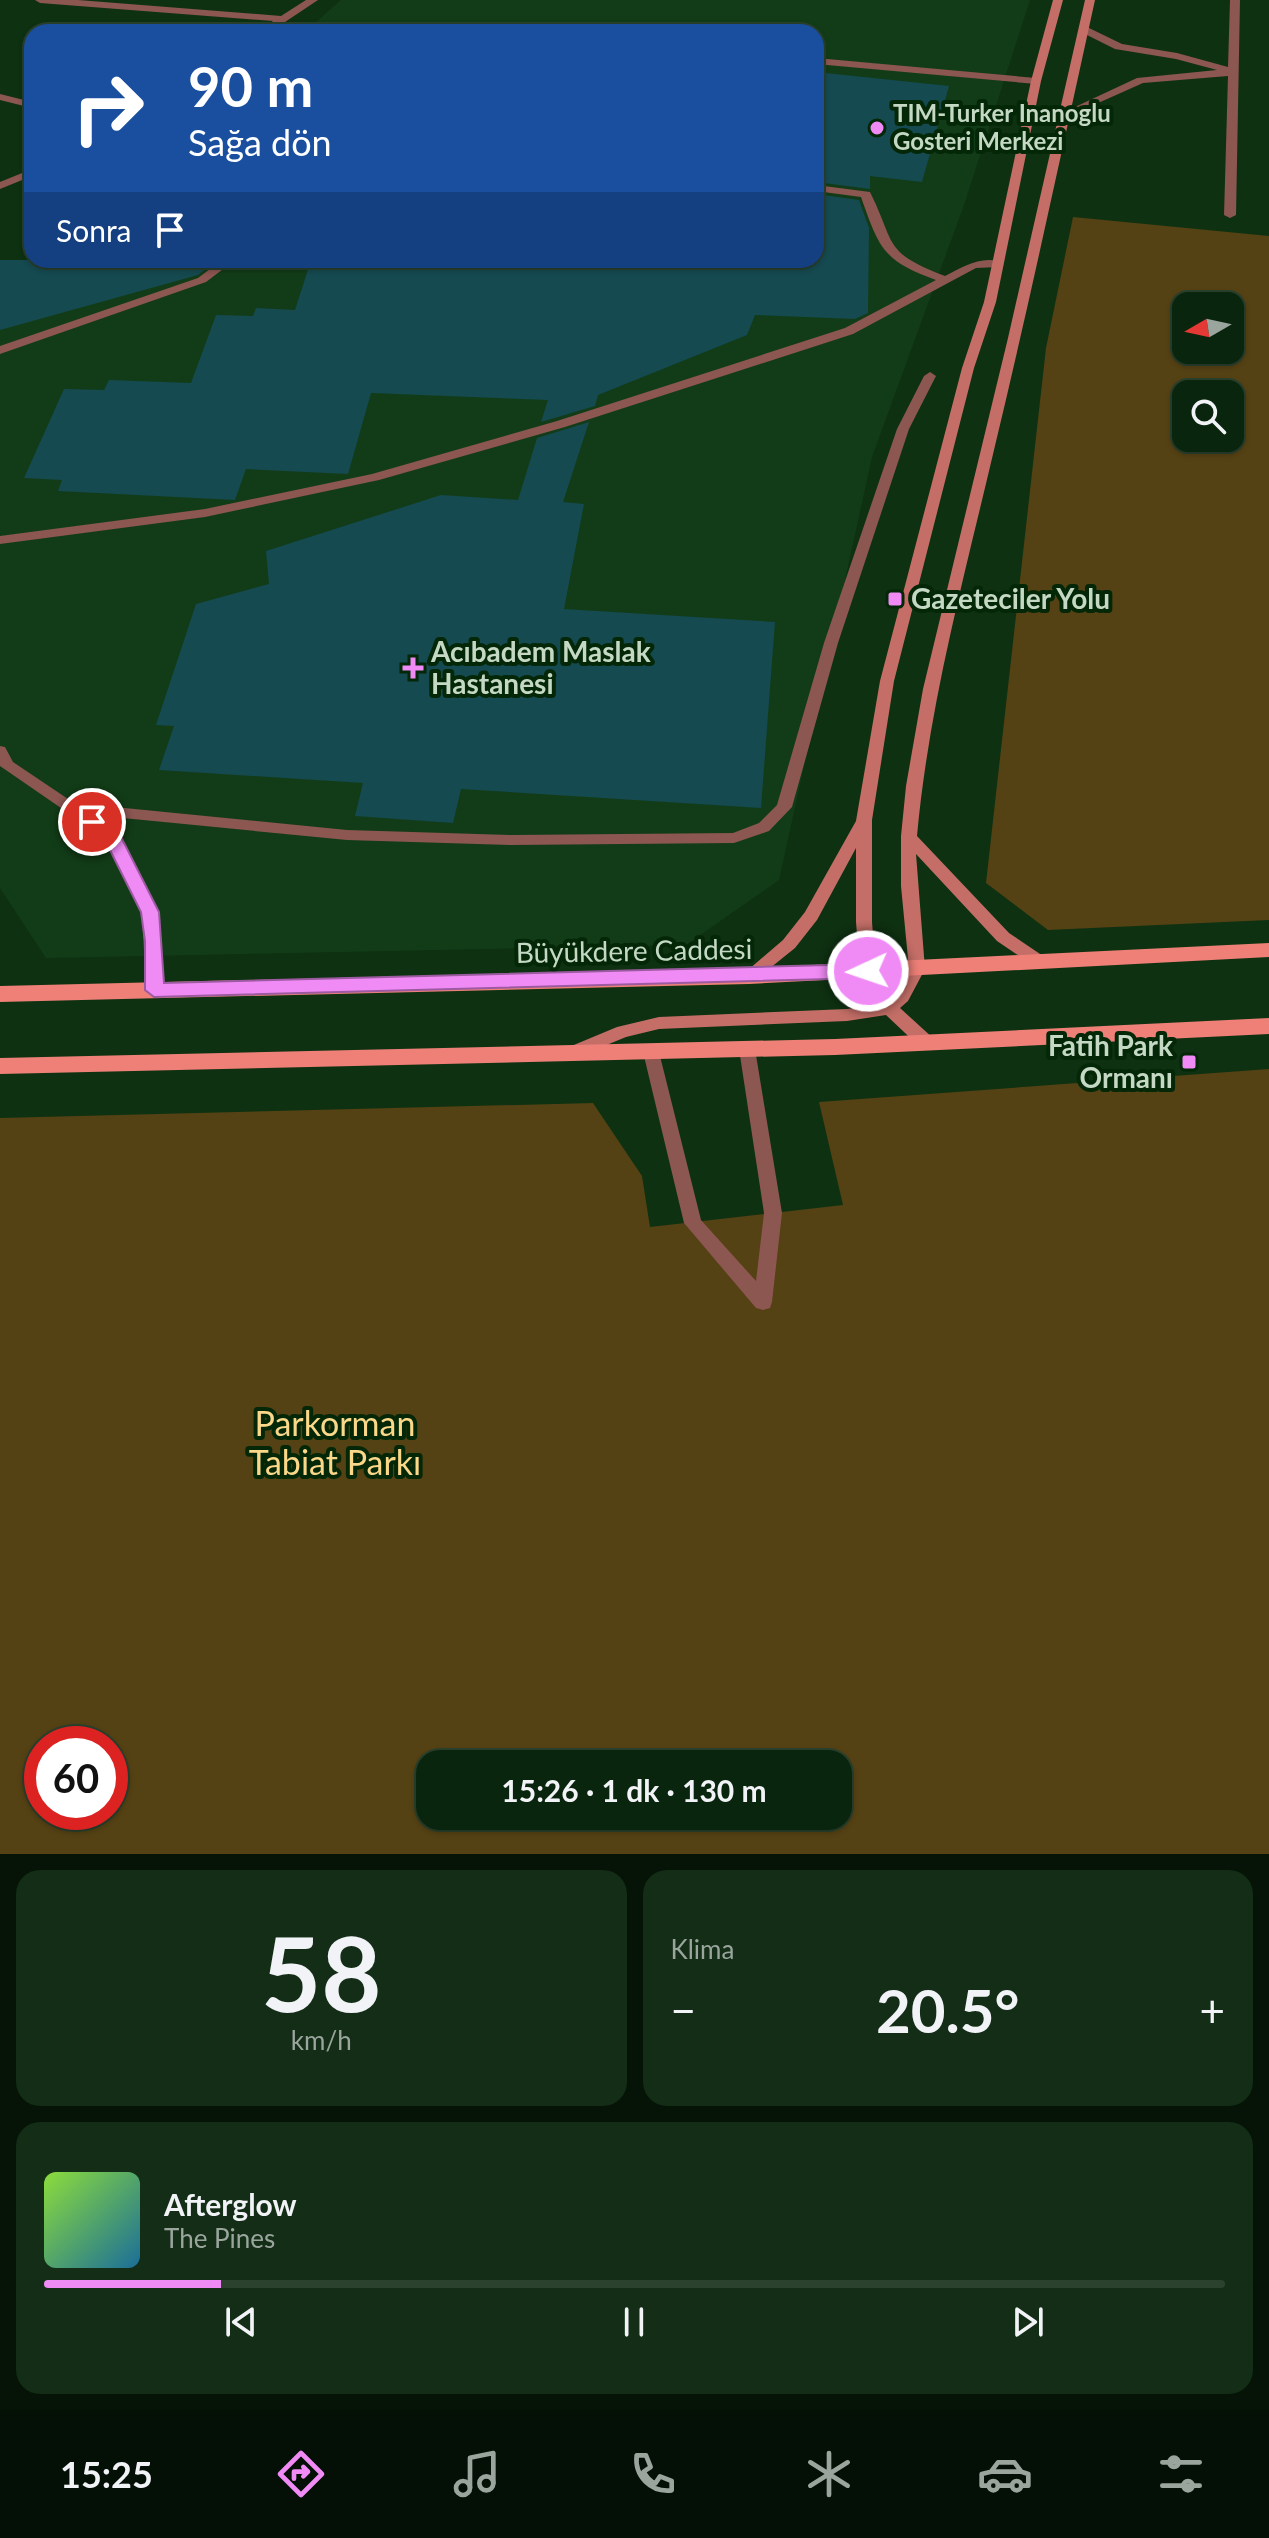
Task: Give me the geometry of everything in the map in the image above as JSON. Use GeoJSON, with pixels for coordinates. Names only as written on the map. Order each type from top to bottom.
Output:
{"type":"FeatureCollection","features":[{"type":"Feature","properties":{"kind":"main road"},"geometry":{"type":"LineString","coordinates":[[928,1044],[889,1008],[868,971],[864,922],[864,820],[887,681],[968,368],[990,302],[1036,81],[1058,0]]}},
{"type":"Feature","properties":{"kind":"main road"},"geometry":{"type":"LineString","coordinates":[[570,1055],[623,1031],[659,1023],[847,1015],[889,1008],[902,997],[917,969],[909,889],[909,837],[916,770],[935,655],[988,451],[1090,0]]}},
{"type":"Feature","properties":{"kind":"main road"},"geometry":{"type":"LineString","coordinates":[[749,976],[789,944],[811,916],[864,820]]}},
{"type":"Feature","properties":{"kind":"main road"},"geometry":{"type":"LineString","coordinates":[[909,837],[1003,937],[1040,962]]}},
{"type":"Feature","properties":{"kind":"main road","name":"Büyükdere Caddesi"},"geometry":{"type":"LineString","coordinates":[[0,994],[749,976],[1269,950]]}},
{"type":"Feature","properties":{"kind":"main road"},"geometry":{"type":"LineString","coordinates":[[0,1066],[570,1055],[928,1044],[1269,1026]]}},
{"type":"Feature","properties":{"kind":"street"},"geometry":{"type":"LineString","coordinates":[[40,0],[283,19]]}},
{"type":"Feature","properties":{"kind":"street"},"geometry":{"type":"LineString","coordinates":[[275,24],[313,0]]}},
{"type":"Feature","properties":{"kind":"street"},"geometry":{"type":"LineString","coordinates":[[1230,215],[1235,0]]}},
{"type":"Feature","properties":{"kind":"street"},"geometry":{"type":"LineString","coordinates":[[1083,29],[1119,47],[1177,56],[1235,72]]}},
{"type":"Feature","properties":{"kind":"street"},"geometry":{"type":"LineString","coordinates":[[824,62],[1036,81]]}},
{"type":"Feature","properties":{"kind":"street"},"geometry":{"type":"LineString","coordinates":[[1065,114],[1141,80],[1235,72]]}},
{"type":"Feature","properties":{"kind":"street"},"geometry":{"type":"LineString","coordinates":[[0,97],[24,103]]}},
{"type":"Feature","properties":{"kind":"street"},"geometry":{"type":"LineString","coordinates":[[0,186],[24,176]]}},
{"type":"Feature","properties":{"kind":"street"},"geometry":{"type":"LineString","coordinates":[[824,189],[866,194],[890,255],[915,269],[946,280]]}},
{"type":"Feature","properties":{"kind":"street"},"geometry":{"type":"LineString","coordinates":[[0,540],[205,513],[374,477],[561,424],[849,331],[974,265],[998,264]]}},
{"type":"Feature","properties":{"kind":"street"},"geometry":{"type":"LineString","coordinates":[[0,350],[202,280],[218,268]]}},
{"type":"Feature","properties":{"kind":"street"},"geometry":{"type":"LineString","coordinates":[[72,808],[347,835],[512,840],[734,838],[764,827],[784,807],[831,643],[903,429],[930,376]]}},
{"type":"Feature","properties":{"kind":"street"},"geometry":{"type":"LineString","coordinates":[[0,751],[7,765],[112,836],[150,912],[154,941],[154,990]]}},
{"type":"Feature","properties":{"kind":"street"},"geometry":{"type":"LineString","coordinates":[[651,1052],[693,1223],[763,1302],[773,1213],[747,1049]]}},
{"type":"Feature","properties":{"kind":"shaded area","name":"Acıbadem Maslak Hastanesi"},"geometry":{"type":"Polygon","coordinates":[[[341,0],[1030,0],[964,205],[872,457],[779,880],[686,945],[46,958],[0,888],[0,315],[120,268],[824,268],[824,24],[314,24],[341,0]]]}},
{"type":"Feature","properties":{"kind":"green space"},"geometry":{"type":"Polygon","coordinates":[[[1073,217],[1269,236],[1269,920],[1048,930],[986,883],[1046,348],[1073,217]]]}},
{"type":"Feature","properties":{"kind":"green space","name":"Parkorman Tabiat Parkı"},"geometry":{"type":"Polygon","coordinates":[[[1269,1069],[1269,1854],[0,1854],[0,1118],[593,1103],[642,1176],[650,1227],[843,1205],[819,1102],[1269,1069]]]}},
{"type":"Feature","properties":{"kind":"building","name":"TIM-Turker Inanoglu Gosteri Merkezi"},"geometry":{"type":"Polygon","coordinates":[[[824,73],[949,86],[922,182],[870,176],[870,189],[824,183],[824,73]]]}},
{"type":"Feature","properties":{"kind":"building"},"geometry":{"type":"Polygon","coordinates":[[[824,195],[859,200],[869,228],[868,313],[855,319],[755,315],[747,335],[598,395],[595,406],[541,422],[548,400],[371,393],[348,474],[246,469],[235,500],[58,491],[62,480],[24,478],[64,389],[104,390],[109,380],[191,383],[216,315],[253,316],[256,308],[295,310],[308,268],[824,268],[824,195]]]}},
{"type":"Feature","properties":{"kind":"building"},"geometry":{"type":"Polygon","coordinates":[[[0,260],[24,260],[24,268],[207,268],[198,275],[0,330],[0,260]]]}},
{"type":"Feature","properties":{"kind":"building"},"geometry":{"type":"Polygon","coordinates":[[[589,422],[563,502],[584,504],[564,609],[775,622],[761,808],[461,789],[453,823],[355,816],[363,783],[159,770],[174,726],[156,725],[196,604],[269,584],[266,551],[441,495],[518,500],[537,438],[589,422]]]}},
{"type":"Feature","properties":{"kind":"place","name":"TIM-Turker Inanoglu Gosteri Merkezi"},"geometry":{"type":"Point","coordinates":[877,128]}},
{"type":"Feature","properties":{"kind":"place","name":"Gazeteciler Yolu"},"geometry":{"type":"Point","coordinates":[895,599]}},
{"type":"Feature","properties":{"kind":"place","name":"Acıbadem Maslak Hastanesi"},"geometry":{"type":"Point","coordinates":[413,668]}},
{"type":"Feature","properties":{"kind":"place","name":"Fatih Park Ormanı"},"geometry":{"type":"Point","coordinates":[1189,1062]}},
{"type":"Feature","properties":{"kind":"route"},"geometry":{"type":"LineString","coordinates":[[92,822],[112,836],[150,912],[154,941],[154,990],[868,971]]}}]}
